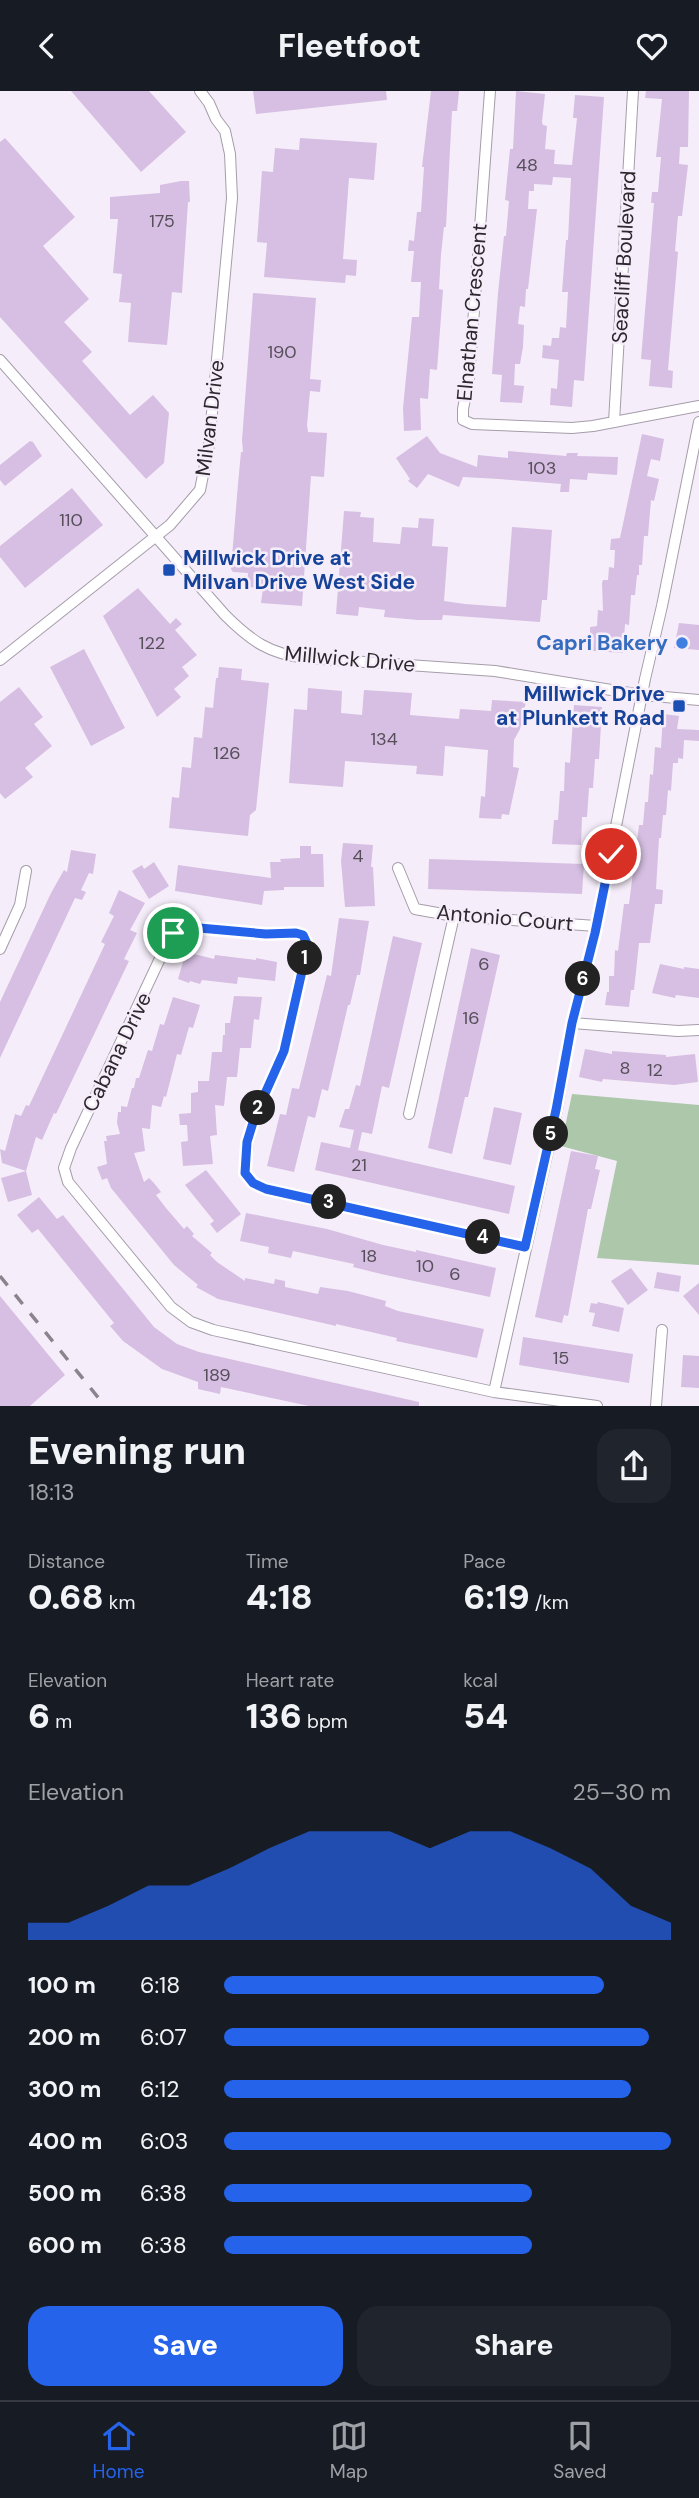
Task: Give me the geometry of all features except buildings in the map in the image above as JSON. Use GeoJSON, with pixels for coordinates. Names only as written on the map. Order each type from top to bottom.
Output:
{"type":"FeatureCollection","features":[{"type":"Feature","properties":{"kind":"street","name":"Milvan Drive"},"geometry":{"type":"LineString","coordinates":[[0,660],[170,525],[200,490],[213,417],[232,198],[230,154],[225,131],[200,91]]}},
{"type":"Feature","properties":{"kind":"street","name":"Elnathan Crescent"},"geometry":{"type":"LineString","coordinates":[[490,91],[469,379],[463,420],[472,424],[572,428],[699,406]]}},
{"type":"Feature","properties":{"kind":"street","name":"Seacliff Boulevard"},"geometry":{"type":"LineString","coordinates":[[614,422],[633,91]]}},
{"type":"Feature","properties":{"kind":"street","name":"Millwick Drive"},"geometry":{"type":"LineString","coordinates":[[0,360],[242,632],[280,655],[495,671],[642,695],[699,700]]}},
{"type":"Feature","properties":{"kind":"street"},"geometry":{"type":"LineString","coordinates":[[597,1406],[494,1392],[556,1110],[572,1023],[596,926],[699,422]]}},
{"type":"Feature","properties":{"kind":"street","name":"Antonio Court"},"geometry":{"type":"LineString","coordinates":[[398,868],[415,909],[454,916],[596,926]]}},
{"type":"Feature","properties":{"kind":"street"},"geometry":{"type":"LineString","coordinates":[[0,949],[20,905],[26,871]]}},
{"type":"Feature","properties":{"kind":"street"},"geometry":{"type":"LineString","coordinates":[[409,1114],[454,916]]}},
{"type":"Feature","properties":{"kind":"street","name":"Cabana Drive"},"geometry":{"type":"LineString","coordinates":[[494,1392],[213,1330],[191,1322],[166,1302],[68,1182],[64,1168],[68,1155],[173,933],[188,927],[266,934],[296,933],[303,935],[308,942],[310,950],[305,958],[284,1051],[255,1116],[247,1142],[245,1173],[253,1183],[266,1189],[525,1247]]}},
{"type":"Feature","properties":{"kind":"street"},"geometry":{"type":"LineString","coordinates":[[572,1023],[678,1031],[699,1030]]}},
{"type":"Feature","properties":{"kind":"street"},"geometry":{"type":"LineString","coordinates":[[656,1406],[662,1330]]}},
{"type":"Feature","properties":{"kind":"green space"},"geometry":{"type":"Polygon","coordinates":[[[572,1094],[699,1105],[699,1265],[597,1258],[617,1161],[561,1146],[572,1094]]]}},
{"type":"Feature","properties":{"kind":"railway"},"geometry":{"type":"LineString","coordinates":[[0,1276],[105,1406]]}},
{"type":"Feature","properties":{"kind":"place","name":"Millwick Drive at Milvan Drive West Side"},"geometry":{"type":"Point","coordinates":[169,570]}},
{"type":"Feature","properties":{"kind":"place","name":"Capri Bakery"},"geometry":{"type":"Point","coordinates":[682,643]}},
{"type":"Feature","properties":{"kind":"place","name":"Millwick Drive at Plunkett Road"},"geometry":{"type":"Point","coordinates":[679,706]}},
{"type":"Feature","properties":{"kind":"route"},"geometry":{"type":"LineString","coordinates":[[173,933],[182,927],[280,935],[296,933],[303,935],[308,942],[310,950],[305,958],[284,1051],[261,1101],[247,1142],[245,1173],[253,1183],[266,1189],[525,1247],[611,854]]}}]}
